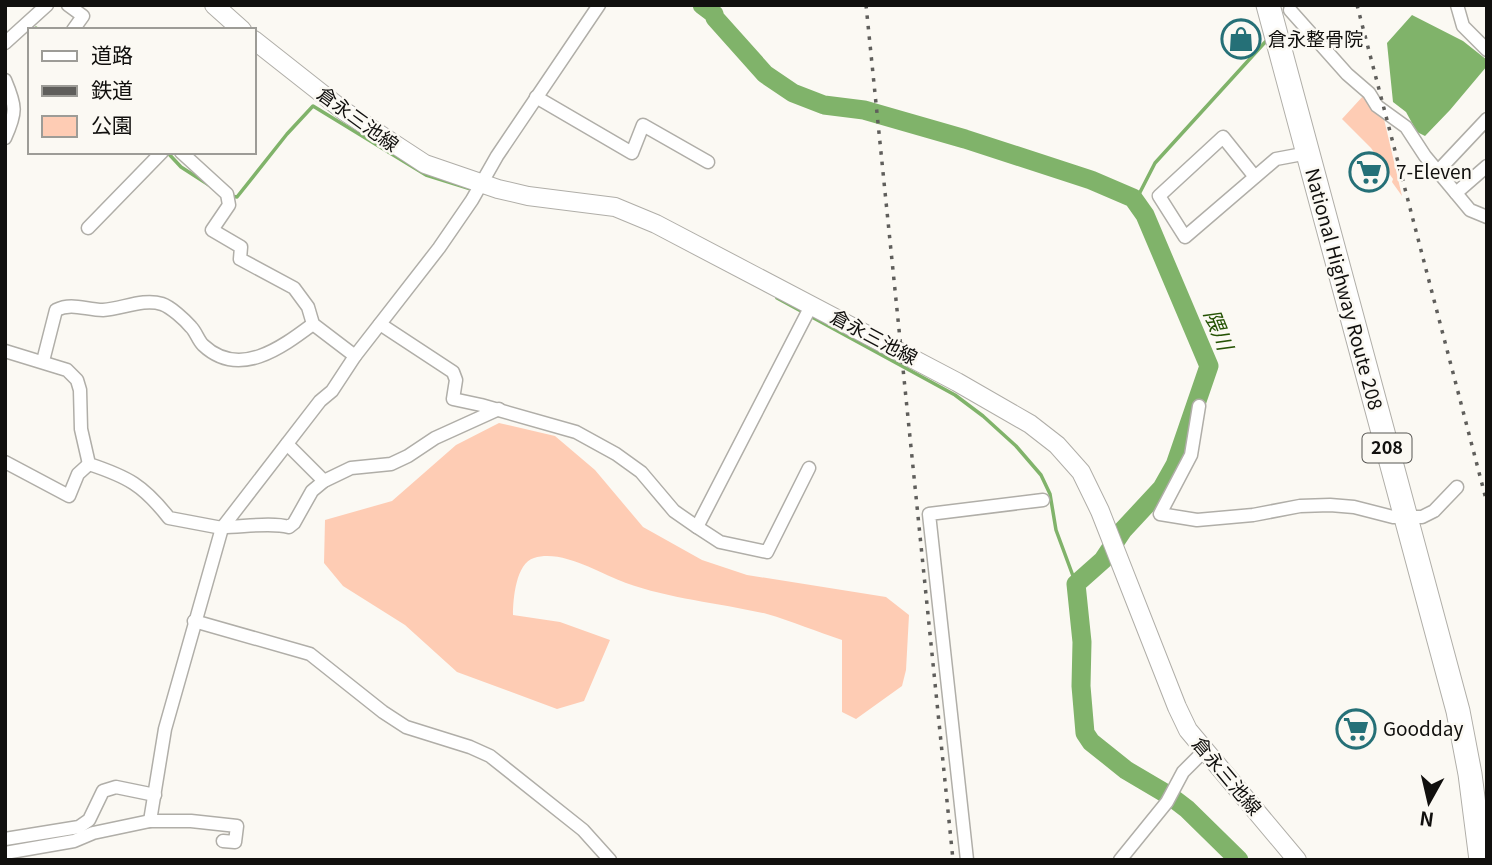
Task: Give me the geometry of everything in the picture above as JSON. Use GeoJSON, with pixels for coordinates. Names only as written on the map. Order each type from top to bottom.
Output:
{"type":"FeatureCollection","features":[{"type":"Feature","properties":{"kind":"highway","name":"National Highway Route 208"},"geometry":{"type":"LineString","coordinates":[[1279,17],[1308,153],[1458,711],[1470,774],[1481,860]]}},
{"type":"Feature","properties":{"kind":"main road"},"geometry":{"type":"LineString","coordinates":[[214,5],[240,28]]}},
{"type":"Feature","properties":{"kind":"main road","name":"倉永三池線"},"geometry":{"type":"LineString","coordinates":[[256,47],[344,111],[425,164],[481,184],[528,196],[615,207],[656,224],[812,304],[1030,424],[1057,445],[1081,472],[1100,511],[1188,730],[1297,860]]}},
{"type":"Feature","properties":{"kind":"street"},"geometry":{"type":"LineString","coordinates":[[5,43],[47,5]]}},
{"type":"Feature","properties":{"kind":"street"},"geometry":{"type":"LineString","coordinates":[[68,5],[83,16],[74,28]]}},
{"type":"Feature","properties":{"kind":"street"},"geometry":{"type":"LineString","coordinates":[[150,821],[165,729],[222,527],[320,401],[332,391],[355,356],[439,248],[496,156],[599,5]]}},
{"type":"Feature","properties":{"kind":"street"},"geometry":{"type":"LineString","coordinates":[[1457,5],[1463,26],[1487,50]]}},
{"type":"Feature","properties":{"kind":"street"},"geometry":{"type":"LineString","coordinates":[[1279,17],[1369,93],[1377,106],[1406,127],[1470,210],[1487,217]]}},
{"type":"Feature","properties":{"kind":"street"},"geometry":{"type":"LineString","coordinates":[[5,80],[15,104],[14,118],[5,138]]}},
{"type":"Feature","properties":{"kind":"street"},"geometry":{"type":"LineString","coordinates":[[536,97],[632,153],[643,125],[708,162]]}},
{"type":"Feature","properties":{"kind":"street"},"geometry":{"type":"LineString","coordinates":[[1438,171],[1487,119]]}},
{"type":"Feature","properties":{"kind":"street"},"geometry":{"type":"LineString","coordinates":[[1255,177],[1223,137],[1159,196],[1185,237],[1255,177],[1276,159],[1308,153]]}},
{"type":"Feature","properties":{"kind":"street"},"geometry":{"type":"LineString","coordinates":[[88,228],[160,154]]}},
{"type":"Feature","properties":{"kind":"street"},"geometry":{"type":"LineString","coordinates":[[183,154],[227,194],[229,205],[212,230],[241,247],[240,259],[294,288],[308,307],[313,324],[355,356]]}},
{"type":"Feature","properties":{"kind":"street"},"geometry":{"type":"LineString","coordinates":[[1456,192],[1487,166]]}},
{"type":"Feature","properties":{"kind":"street"},"geometry":{"type":"LineString","coordinates":[[43,361],[56,310],[65,306],[102,310],[150,302],[164,304],[191,326],[202,344],[222,357],[236,361],[258,358],[287,343],[313,324]]}},
{"type":"Feature","properties":{"kind":"street"},"geometry":{"type":"LineString","coordinates":[[697,527],[812,304]]}},
{"type":"Feature","properties":{"kind":"street"},"geometry":{"type":"LineString","coordinates":[[380,324],[453,372],[456,380],[453,399],[499,409],[576,432],[616,454],[641,472],[674,511],[720,542],[767,552],[810,468]]}},
{"type":"Feature","properties":{"kind":"street"},"geometry":{"type":"LineString","coordinates":[[5,351],[67,370],[77,380],[80,390],[81,429],[89,464]]}},
{"type":"Feature","properties":{"kind":"street"},"geometry":{"type":"LineString","coordinates":[[1199,406],[1191,455],[1160,514],[1197,520],[1253,515],[1300,506],[1330,505],[1406,518],[1422,517],[1434,511],[1457,488]]}},
{"type":"Feature","properties":{"kind":"street"},"geometry":{"type":"LineString","coordinates":[[89,464],[123,475],[151,495],[169,518],[222,527],[279,524],[289,527],[312,491],[324,481],[351,468],[391,464],[435,438],[499,409]]}},
{"type":"Feature","properties":{"kind":"street"},"geometry":{"type":"LineString","coordinates":[[287,444],[324,481]]}},
{"type":"Feature","properties":{"kind":"street"},"geometry":{"type":"LineString","coordinates":[[5,462],[69,496],[78,474],[89,464]]}},
{"type":"Feature","properties":{"kind":"street"},"geometry":{"type":"LineString","coordinates":[[967,860],[929,514],[1043,500]]}},
{"type":"Feature","properties":{"kind":"street"},"geometry":{"type":"LineString","coordinates":[[194,621],[310,654],[406,727],[490,756],[583,830],[610,860]]}},
{"type":"Feature","properties":{"kind":"street"},"geometry":{"type":"LineString","coordinates":[[1120,860],[1167,802],[1183,772],[1204,751]]}},
{"type":"Feature","properties":{"kind":"street"},"geometry":{"type":"LineString","coordinates":[[5,839],[79,827],[89,820],[103,791],[116,787],[155,795]]}},
{"type":"Feature","properties":{"kind":"street"},"geometry":{"type":"LineString","coordinates":[[5,853],[74,841],[93,833],[150,821],[191,821],[237,826],[235,842],[223,841]]}},
{"type":"Feature","properties":{"kind":"green space"},"geometry":{"type":"Polygon","coordinates":[[[1364,95],[1377,114],[1384,119],[1402,196],[1371,148],[1342,119],[1364,95]]]}},
{"type":"Feature","properties":{"kind":"green space"},"geometry":{"type":"Polygon","coordinates":[[[499,423],[555,436],[595,470],[643,527],[702,560],[747,575],[886,597],[909,615],[906,670],[902,686],[856,719],[842,712],[842,640],[767,614],[660,593],[626,583],[569,560],[545,556],[528,561],[519,574],[513,615],[560,622],[610,640],[584,701],[557,709],[457,672],[405,625],[343,586],[324,563],[325,520],[392,501],[456,445],[499,423]]]}},
{"type":"Feature","properties":{"kind":"shaded area"},"geometry":{"type":"Polygon","coordinates":[[[1412,15],[1463,41],[1487,60],[1487,66],[1425,136],[1417,132],[1406,112],[1393,102],[1387,43],[1412,15]]]}},
{"type":"Feature","properties":{"kind":"waterway","name":"隈川"},"geometry":{"type":"LineString","coordinates":[[702,5],[714,14],[765,74],[793,93],[824,105],[864,110],[965,139],[1091,180],[1133,198],[1145,215],[1209,366],[1175,465],[1162,488],[1123,530],[1103,560],[1076,584],[1082,642],[1081,686],[1085,733],[1091,742],[1126,770],[1187,809],[1239,860]]}},
{"type":"Feature","properties":{"kind":"waterway"},"geometry":{"type":"LineString","coordinates":[[1135,202],[1155,163],[1267,40]]}},
{"type":"Feature","properties":{"kind":"waterway"},"geometry":{"type":"LineString","coordinates":[[231,196],[237,197],[313,106],[426,175],[474,190]]}},
{"type":"Feature","properties":{"kind":"waterway"},"geometry":{"type":"LineString","coordinates":[[169,154],[181,167],[212,187]]}},
{"type":"Feature","properties":{"kind":"waterway"},"geometry":{"type":"LineString","coordinates":[[777,298],[955,395],[1016,446],[1041,475],[1050,494],[1056,530],[1076,584]]}},
{"type":"Feature","properties":{"kind":"railway"},"geometry":{"type":"LineString","coordinates":[[866,5],[953,860]]}},
{"type":"Feature","properties":{"kind":"railway"},"geometry":{"type":"LineString","coordinates":[[1357,5],[1487,503]]}},
{"type":"Feature","properties":{"kind":"place","name":"倉永整骨院"},"geometry":{"type":"Point","coordinates":[1241,39]}},
{"type":"Feature","properties":{"kind":"place","name":"7-Eleven"},"geometry":{"type":"Point","coordinates":[1369,172]}},
{"type":"Feature","properties":{"kind":"place","name":"Goodday"},"geometry":{"type":"Point","coordinates":[1356,729]}}]}
